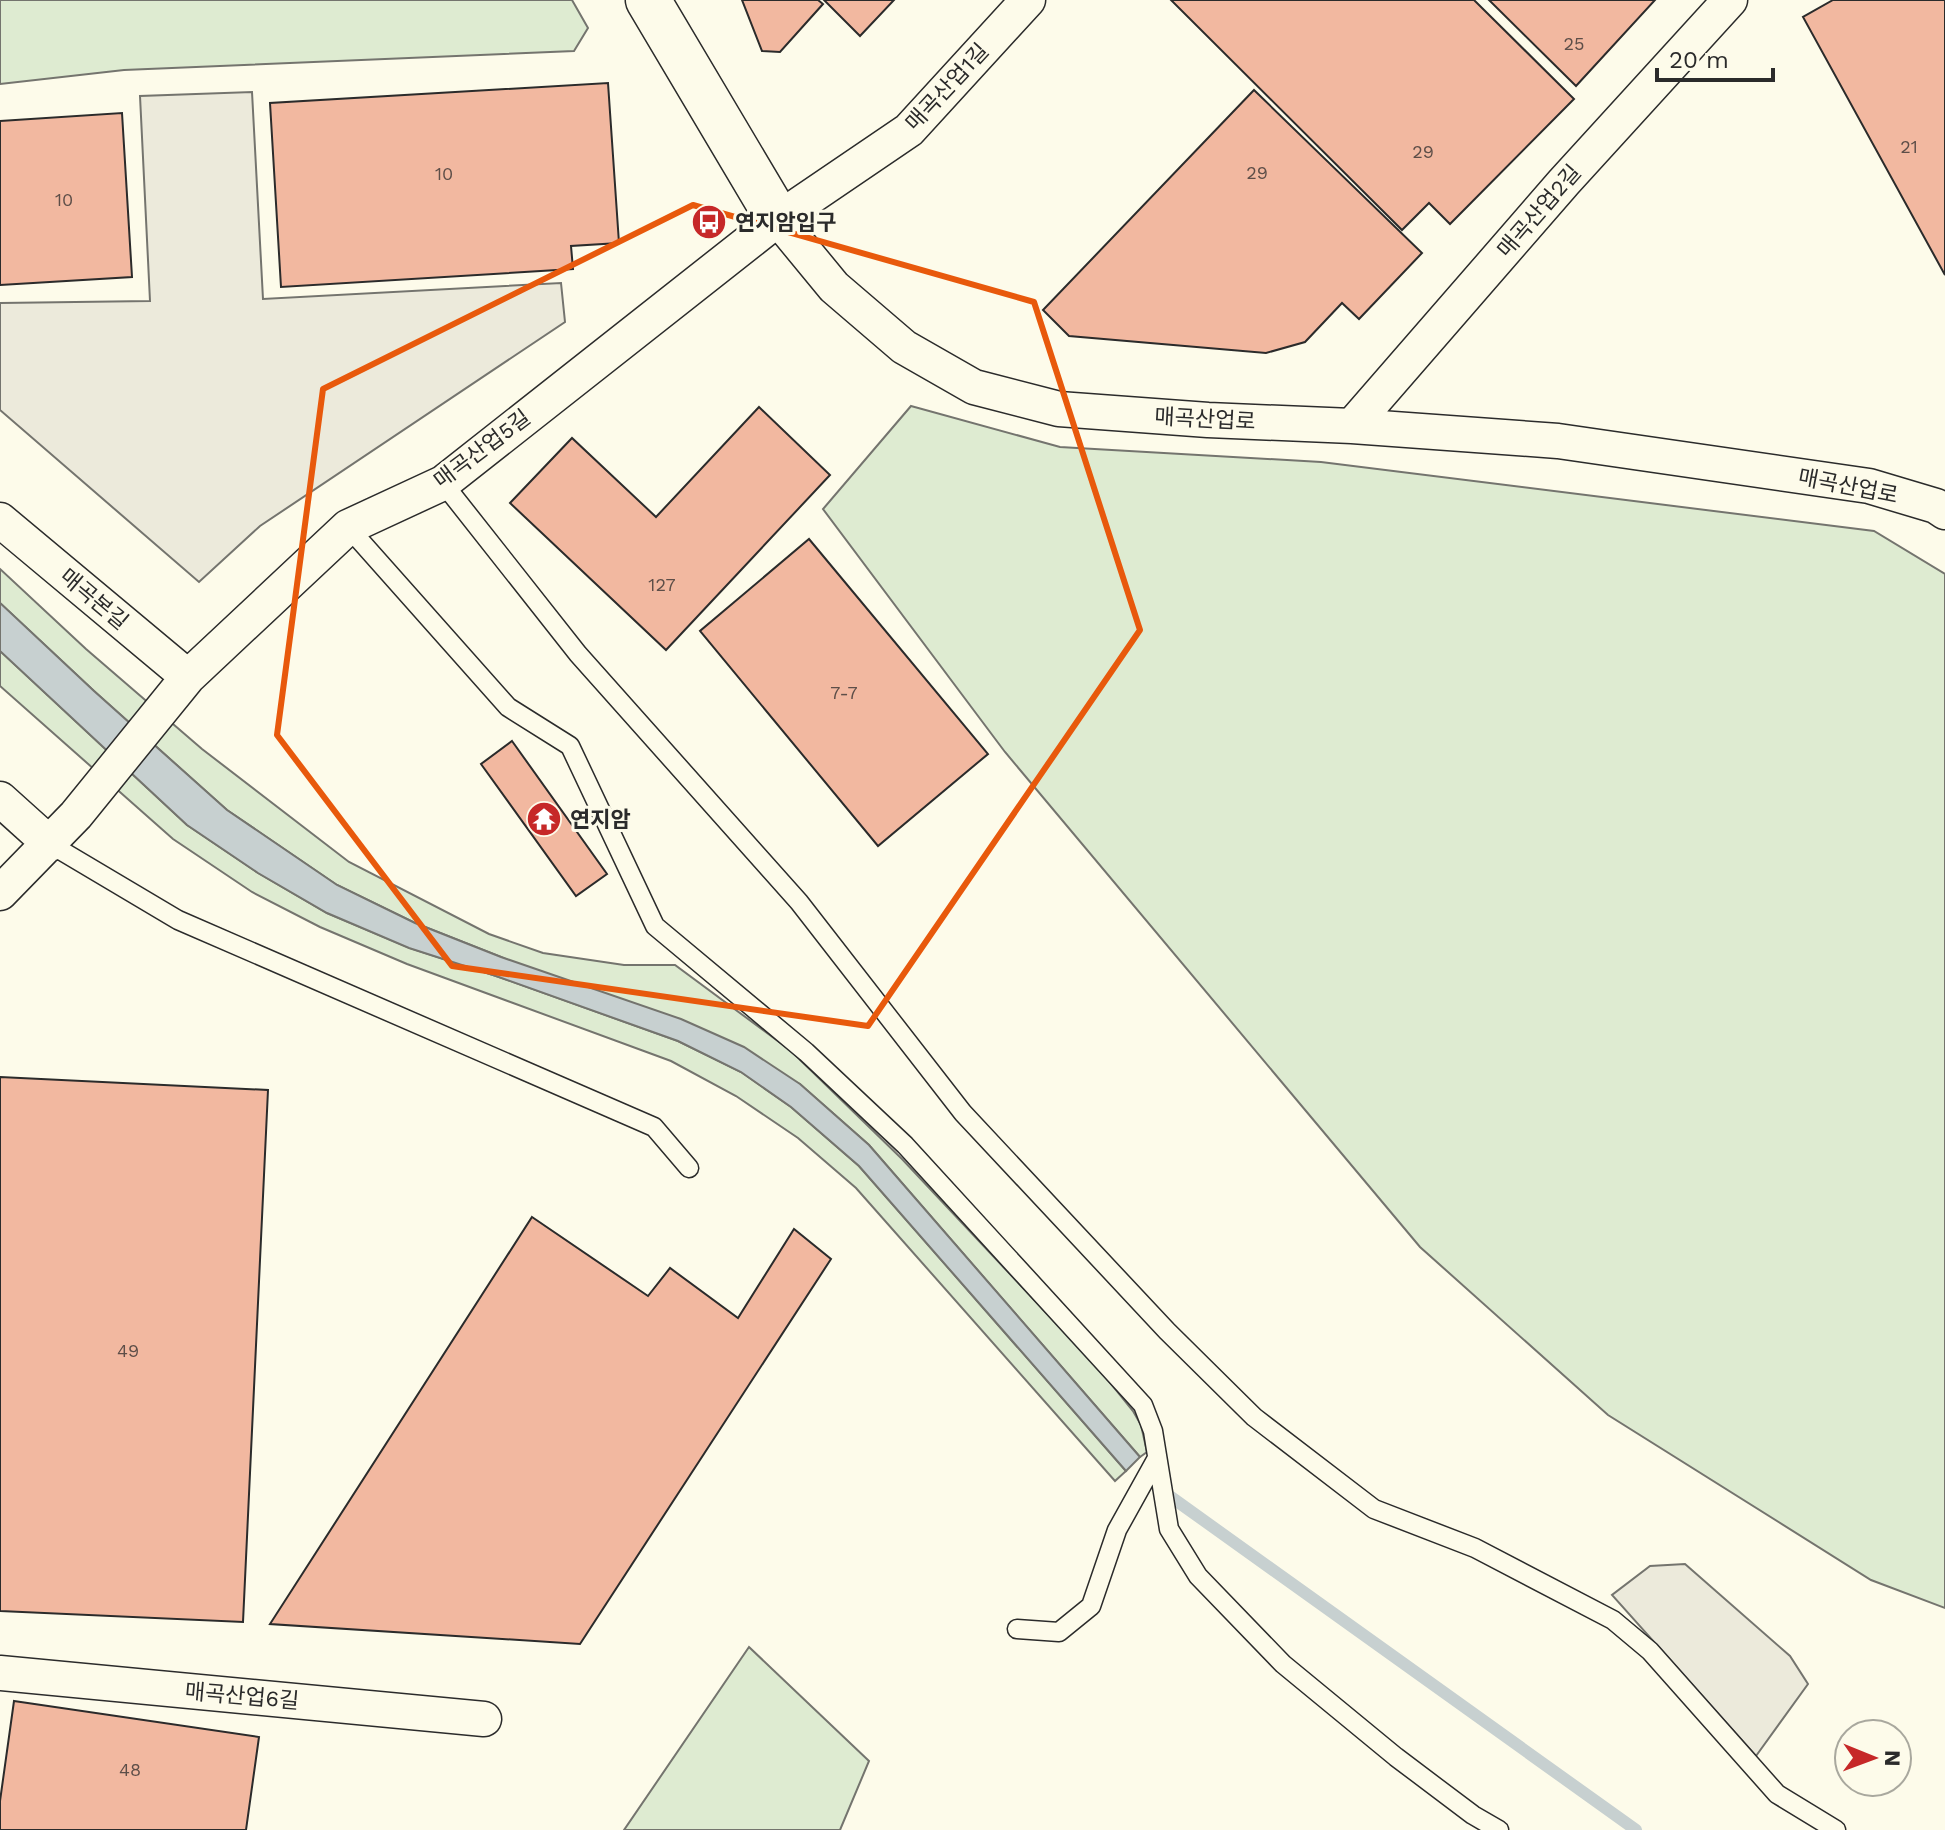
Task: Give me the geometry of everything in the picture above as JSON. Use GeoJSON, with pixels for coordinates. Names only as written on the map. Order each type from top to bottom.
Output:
{"type":"FeatureCollection","features":[{"type":"Feature","properties":{"kind":"street","name":"매곡산업로"},"geometry":{"type":"LineString","coordinates":[[648,0],[778,219],[834,287],[904,347],[974,387],[1059,409],[1558,441],[1869,486],[1936,506],[1945,512]]}},
{"type":"Feature","properties":{"kind":"street","name":"매곡산업1길"},"geometry":{"type":"LineString","coordinates":[[778,219],[909,130],[1028,0]]}},
{"type":"Feature","properties":{"kind":"street","name":"매곡산업2길"},"geometry":{"type":"LineString","coordinates":[[1352,426],[1564,182],[1730,0]]}},
{"type":"Feature","properties":{"kind":"street","name":"매곡산업5길"},"geometry":{"type":"LineString","coordinates":[[50,844],[188,677],[348,527],[443,483],[778,219]]}},
{"type":"Feature","properties":{"kind":"street","name":"매곡본길"},"geometry":{"type":"LineString","coordinates":[[0,520],[188,677]]}},
{"type":"Feature","properties":{"kind":"street"},"geometry":{"type":"LineString","coordinates":[[0,799],[50,844],[0,893]]}},
{"type":"Feature","properties":{"kind":"street","name":"매곡산업6길"},"geometry":{"type":"LineString","coordinates":[[0,1673],[484,1719]]}},
{"type":"Feature","properties":{"kind":"lane"},"geometry":{"type":"LineString","coordinates":[[443,483],[578,654],[799,902],[963,1113],[1167,1331],[1254,1417],[1374,1509],[1475,1548],[1613,1620],[1650,1651],[1777,1794],[1836,1830]]}},
{"type":"Feature","properties":{"kind":"lane"},"geometry":{"type":"LineString","coordinates":[[348,527],[508,707],[570,746],[655,926],[806,1052],[905,1145],[1143,1405],[1153,1431],[1169,1529],[1198,1576],[1283,1664],[1396,1757],[1473,1815],[1499,1830]]}},
{"type":"Feature","properties":{"kind":"lane"},"geometry":{"type":"LineString","coordinates":[[50,844],[178,920],[654,1127],[689,1168]]}},
{"type":"Feature","properties":{"kind":"lane"},"geometry":{"type":"LineString","coordinates":[[1017,1629],[1059,1632],[1091,1606],[1117,1530],[1157,1458]]}},
{"type":"Feature","properties":{"kind":"highlighted area"},"geometry":{"type":"Polygon","coordinates":[[[693,205],[1034,302],[1140,630],[868,1026],[452,966],[277,735],[323,389],[693,205]]]}},
{"type":"Feature","properties":{"kind":"green space"},"geometry":{"type":"Polygon","coordinates":[[[0,0],[572,0],[588,28],[574,51],[124,70],[0,84],[0,0]]]}},
{"type":"Feature","properties":{"kind":"green space"},"geometry":{"type":"Polygon","coordinates":[[[911,406],[1060,447],[1321,462],[1874,531],[1945,574],[1945,1608],[1871,1580],[1608,1415],[1420,1247],[1005,752],[823,509],[911,406]]]}},
{"type":"Feature","properties":{"kind":"green space"},"geometry":{"type":"Polygon","coordinates":[[[0,569],[86,649],[202,749],[349,862],[489,934],[543,953],[624,965],[675,965],[790,1050],[902,1159],[1100,1370],[1133,1411],[1141,1425],[1147,1452],[1140,1457],[869,1145],[800,1084],[415,923],[337,885],[227,810],[0,603],[0,569]]]}},
{"type":"Feature","properties":{"kind":"green space"},"geometry":{"type":"Polygon","coordinates":[[[0,651],[187,825],[258,873],[327,913],[410,948],[678,1041],[741,1072],[791,1107],[859,1166],[1126,1471],[1115,1481],[856,1188],[798,1138],[736,1096],[671,1061],[407,964],[320,927],[252,892],[173,839],[0,686],[0,651]]]}},
{"type":"Feature","properties":{"kind":"green space"},"geometry":{"type":"Polygon","coordinates":[[[749,1647],[869,1761],[840,1830],[624,1830],[749,1647]]]}},
{"type":"Feature","properties":{"kind":"shaded area"},"geometry":{"type":"Polygon","coordinates":[[[252,92],[263,299],[561,283],[565,322],[260,526],[199,582],[0,410],[0,303],[150,301],[140,96],[252,92]]]}},
{"type":"Feature","properties":{"kind":"shaded area"},"geometry":{"type":"Polygon","coordinates":[[[0,603],[227,810],[337,885],[415,923],[501,957],[681,1019],[744,1047],[800,1084],[869,1145],[1140,1457],[1126,1471],[859,1166],[791,1107],[741,1072],[678,1041],[409,948],[327,913],[258,873],[187,825],[0,651],[0,603]]]}},
{"type":"Feature","properties":{"kind":"shaded area"},"geometry":{"type":"Polygon","coordinates":[[[1685,1564],[1790,1656],[1808,1684],[1756,1756],[1612,1595],[1650,1566],[1685,1564]]]}},
{"type":"Feature","properties":{"kind":"building"},"geometry":{"type":"Polygon","coordinates":[[[742,0],[818,0],[823,4],[780,52],[762,51],[742,0]]]}},
{"type":"Feature","properties":{"kind":"building"},"geometry":{"type":"Polygon","coordinates":[[[824,0],[894,0],[860,36],[824,0]]]}},
{"type":"Feature","properties":{"kind":"building"},"geometry":{"type":"Polygon","coordinates":[[[1171,0],[1474,0],[1574,99],[1450,224],[1429,203],[1402,230],[1171,0]]]}},
{"type":"Feature","properties":{"kind":"building"},"geometry":{"type":"Polygon","coordinates":[[[1489,0],[1655,0],[1576,86],[1489,0]]]}},
{"type":"Feature","properties":{"kind":"building"},"geometry":{"type":"Polygon","coordinates":[[[1833,0],[1945,0],[1945,275],[1803,17],[1833,0]]]}},
{"type":"Feature","properties":{"kind":"building"},"geometry":{"type":"Polygon","coordinates":[[[608,83],[619,243],[571,246],[573,269],[281,287],[270,103],[608,83]]]}},
{"type":"Feature","properties":{"kind":"building"},"geometry":{"type":"Polygon","coordinates":[[[1254,90],[1422,253],[1359,319],[1342,303],[1305,342],[1266,353],[1069,336],[1043,310],[1254,90]]]}},
{"type":"Feature","properties":{"kind":"building"},"geometry":{"type":"Polygon","coordinates":[[[122,113],[132,277],[0,285],[0,121],[122,113]]]}},
{"type":"Feature","properties":{"kind":"building"},"geometry":{"type":"Polygon","coordinates":[[[759,407],[830,475],[666,650],[510,503],[572,438],[656,517],[759,407]]]}},
{"type":"Feature","properties":{"kind":"building"},"geometry":{"type":"Polygon","coordinates":[[[809,539],[988,754],[878,846],[700,631],[809,539]]]}},
{"type":"Feature","properties":{"kind":"building","name":"연지암"},"geometry":{"type":"Polygon","coordinates":[[[512,741],[607,874],[576,896],[481,764],[512,741]]]}},
{"type":"Feature","properties":{"kind":"building"},"geometry":{"type":"Polygon","coordinates":[[[0,1077],[268,1090],[243,1622],[0,1611],[0,1077]]]}},
{"type":"Feature","properties":{"kind":"building"},"geometry":{"type":"Polygon","coordinates":[[[532,1217],[648,1296],[670,1268],[738,1318],[794,1229],[831,1259],[580,1644],[270,1624],[532,1217]]]}},
{"type":"Feature","properties":{"kind":"building"},"geometry":{"type":"Polygon","coordinates":[[[14,1701],[259,1737],[246,1830],[0,1830],[0,1801],[14,1701]]]}},
{"type":"Feature","properties":{"kind":"waterway"},"geometry":{"type":"LineString","coordinates":[[1171,1497],[1636,1830]]}},
{"type":"Feature","properties":{"kind":"place","name":"연지암입구"},"geometry":{"type":"Point","coordinates":[709,222]}},
{"type":"Feature","properties":{"kind":"place","name":"연지암"},"geometry":{"type":"Point","coordinates":[544,819]}}]}
